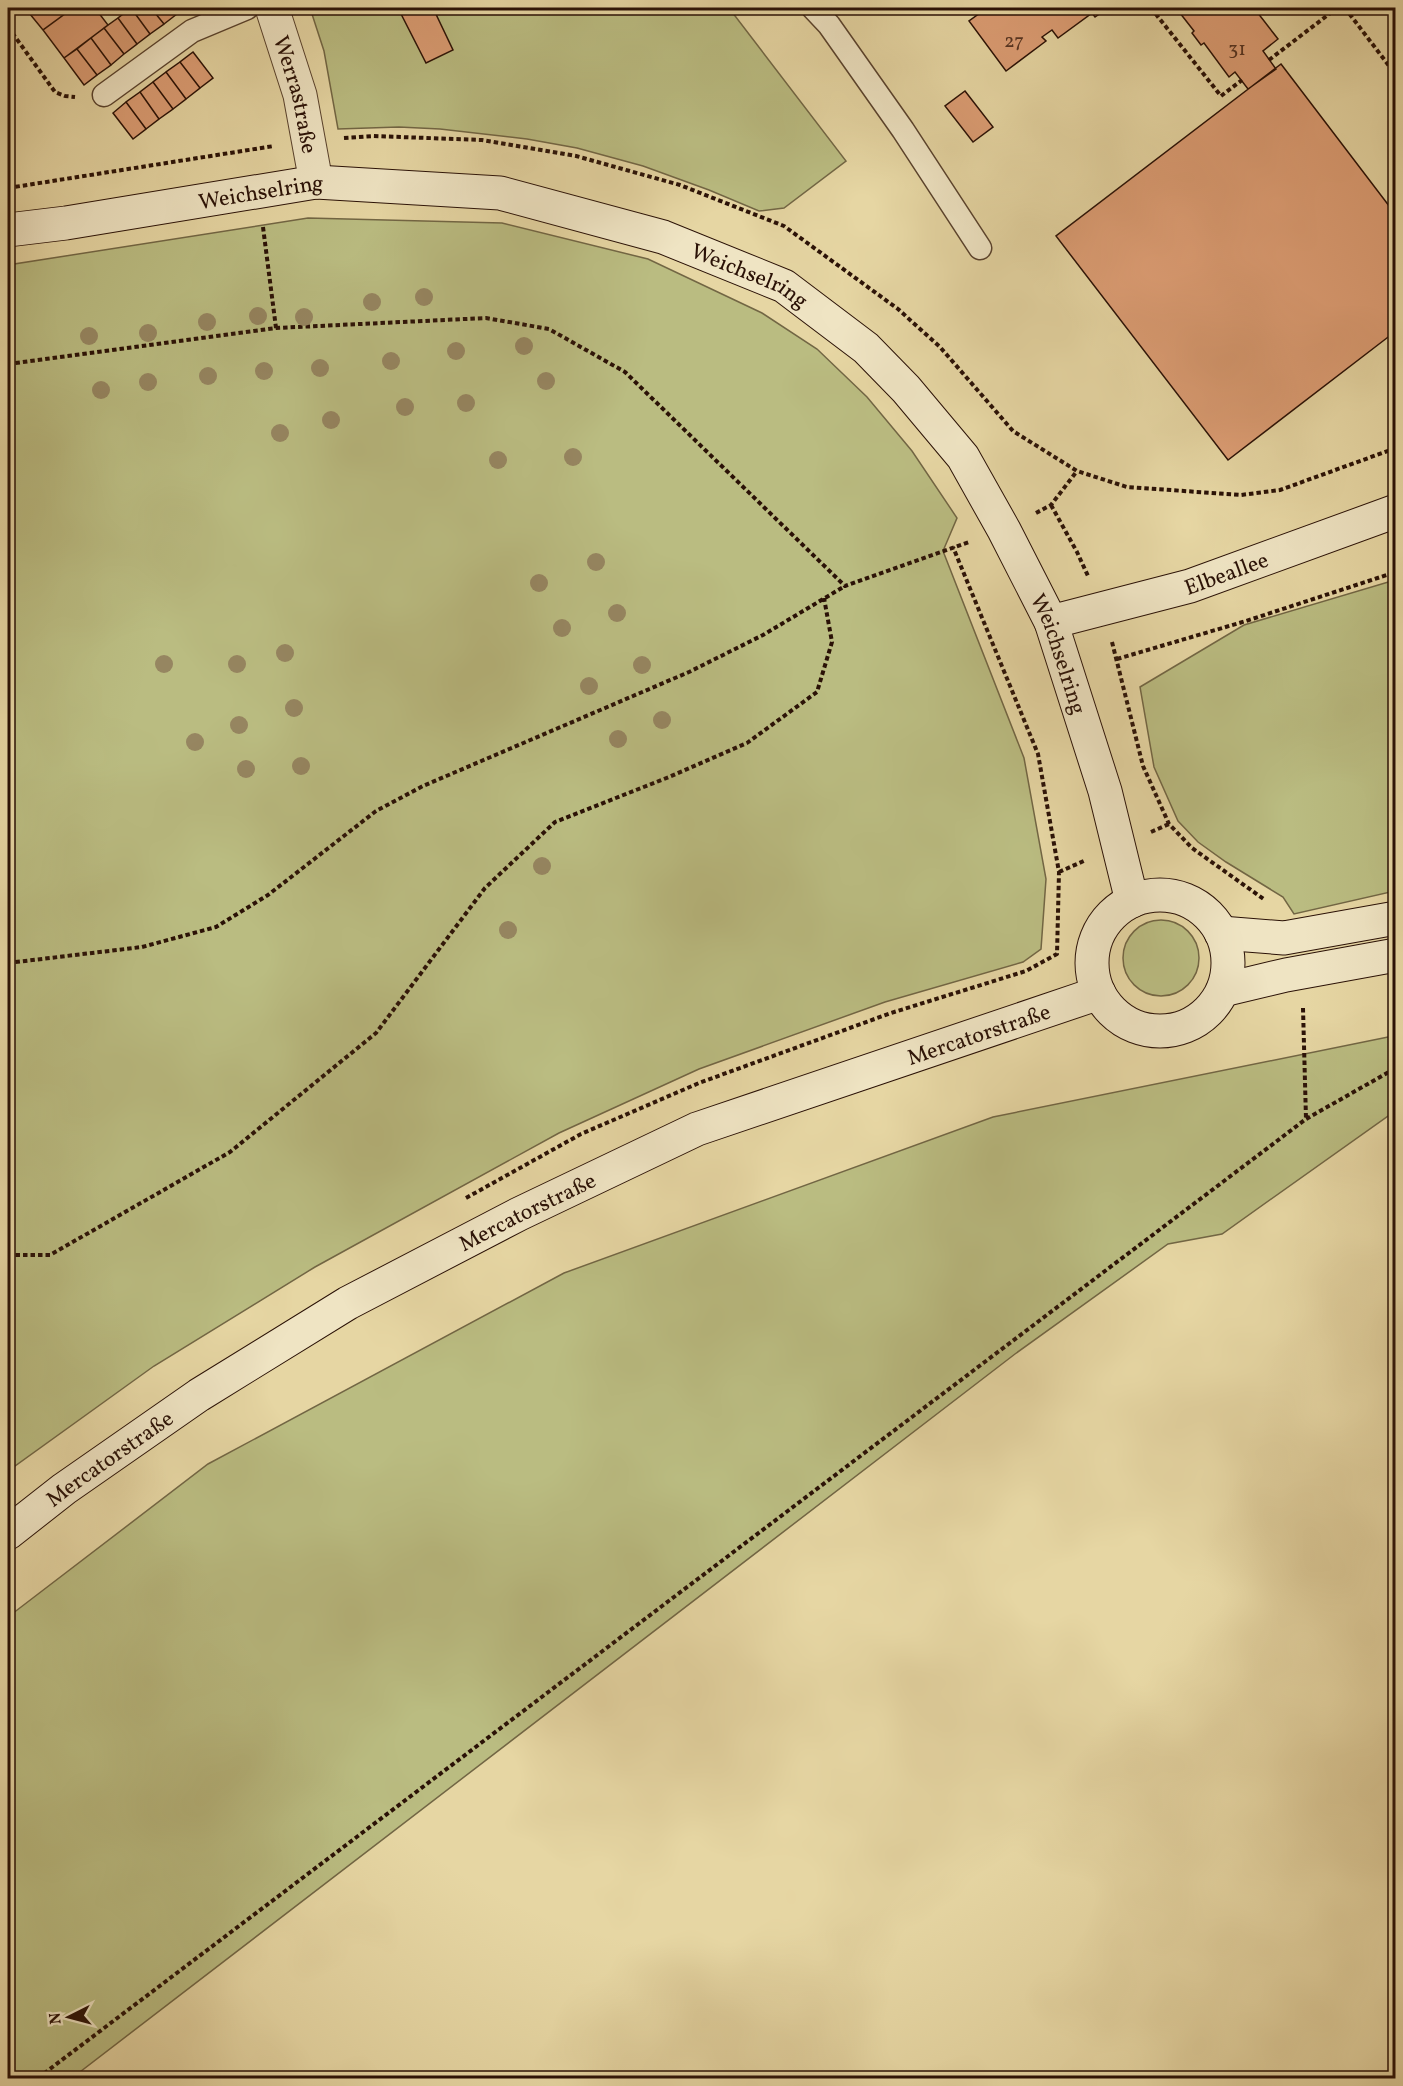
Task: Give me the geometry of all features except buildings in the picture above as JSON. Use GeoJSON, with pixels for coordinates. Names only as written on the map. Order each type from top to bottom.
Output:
{"type":"FeatureCollection","features":[{"type":"Feature","properties":{"kind":"street","name":"Werrastraße"},"geometry":{"type":"LineString","coordinates":[[272,8],[300,95],[316,182]]}},
{"type":"Feature","properties":{"kind":"street","name":"Weichselring"},"geometry":{"type":"LineString","coordinates":[[8,230],[66,223],[316,182],[500,193],[663,237],[784,286],[866,348],[906,389],[963,457],[1004,530],[1051,622],[1104,791],[1132,901]]}},
{"type":"Feature","properties":{"kind":"street","name":"Elbeallee"},"geometry":{"type":"LineString","coordinates":[[1051,622],[1190,586],[1395,511]]}},
{"type":"Feature","properties":{"kind":"street"},"geometry":{"type":"LineString","coordinates":[[1152,895],[1173,896],[1192,903],[1209,916],[1221,933],[1227,952],[1228,971],[1223,990],[1210,1009],[1193,1023],[1173,1030],[1150,1031],[1130,1024],[1112,1011],[1099,993],[1092,972],[1093,950],[1100,930],[1114,913],[1132,901],[1152,895]]}},
{"type":"Feature","properties":{"kind":"street"},"geometry":{"type":"LineString","coordinates":[[1221,933],[1284,938],[1395,918]]}},
{"type":"Feature","properties":{"kind":"street"},"geometry":{"type":"LineString","coordinates":[[1223,990],[1286,975],[1395,955]]}},
{"type":"Feature","properties":{"kind":"street","name":"Mercatorstraße"},"geometry":{"type":"LineString","coordinates":[[8,1533],[64,1489],[199,1395],[348,1303],[519,1215],[697,1129],[1099,993]]}},
{"type":"Feature","properties":{"kind":"lane"},"geometry":{"type":"LineString","coordinates":[[104,94],[192,31],[247,8]]}},
{"type":"Feature","properties":{"kind":"lane"},"geometry":{"type":"LineString","coordinates":[[813,8],[829,26],[903,130],[980,248]]}},
{"type":"Feature","properties":{"kind":"path"},"geometry":{"type":"LineString","coordinates":[[1151,8],[1221,96],[1242,80]]}},
{"type":"Feature","properties":{"kind":"path"},"geometry":{"type":"LineString","coordinates":[[1269,60],[1337,8]]}},
{"type":"Feature","properties":{"kind":"path"},"geometry":{"type":"LineString","coordinates":[[1345,8],[1395,75]]}},
{"type":"Feature","properties":{"kind":"path"},"geometry":{"type":"LineString","coordinates":[[8,27],[55,92],[77,97],[104,94]]}},
{"type":"Feature","properties":{"kind":"path"},"geometry":{"type":"LineString","coordinates":[[8,188],[309,141]]}},
{"type":"Feature","properties":{"kind":"path"},"geometry":{"type":"LineString","coordinates":[[251,150],[260,191],[276,328]]}},
{"type":"Feature","properties":{"kind":"path"},"geometry":{"type":"LineString","coordinates":[[8,364],[276,328],[486,318],[549,329],[625,372],[845,586]]}},
{"type":"Feature","properties":{"kind":"path"},"geometry":{"type":"LineString","coordinates":[[1051,505],[1077,471],[1128,487],[1241,495],[1280,490],[1395,448]]}},
{"type":"Feature","properties":{"kind":"path"},"geometry":{"type":"LineString","coordinates":[[8,963],[142,946],[216,927],[268,895],[376,811],[413,791],[689,672],[763,635],[845,586],[953,547],[1038,754],[1059,872],[1057,954]]}},
{"type":"Feature","properties":{"kind":"path"},"geometry":{"type":"LineString","coordinates":[[1169,824],[1143,766],[1117,659],[1246,621],[1395,572]]}},
{"type":"Feature","properties":{"kind":"path"},"geometry":{"type":"LineString","coordinates":[[8,1255],[50,1255],[230,1152],[376,1033],[485,888],[555,822],[747,743],[817,692],[832,642],[824,598]]}},
{"type":"Feature","properties":{"kind":"path"},"geometry":{"type":"LineString","coordinates":[[1303,1003],[1306,1119]]}},
{"type":"Feature","properties":{"kind":"path"},"geometry":{"type":"LineString","coordinates":[[38,2079],[1306,1119],[1395,1068]]}},
{"type":"Feature","properties":{"kind":"green space"},"geometry":{"type":"Polygon","coordinates":[[[310,8],[729,8],[846,161],[784,208],[759,211],[643,166],[577,148],[527,139],[440,129],[399,127],[338,129],[324,51],[310,8]]]}},
{"type":"Feature","properties":{"kind":"green space"},"geometry":{"type":"Polygon","coordinates":[[[308,218],[502,223],[648,259],[762,313],[817,349],[867,397],[912,451],[957,518],[943,551],[1024,758],[1046,879],[1041,949],[1023,962],[885,1002],[699,1069],[559,1133],[315,1267],[154,1366],[8,1471],[8,265],[308,218]]]}},
{"type":"Feature","properties":{"kind":"green space"},"geometry":{"type":"Polygon","coordinates":[[[1395,580],[1395,891],[1294,914],[1283,897],[1198,842],[1178,821],[1154,767],[1140,687],[1244,625],[1395,580]]]}},
{"type":"Feature","properties":{"kind":"green space"},"geometry":{"type":"Polygon","coordinates":[[[1161,920],[1175,923],[1188,931],[1196,944],[1199,958],[1196,972],[1188,985],[1175,993],[1161,996],[1147,993],[1134,985],[1126,972],[1123,958],[1126,944],[1134,931],[1147,923],[1161,920]]]}},
{"type":"Feature","properties":{"kind":"green space"},"geometry":{"type":"Polygon","coordinates":[[[1396,1036],[1395,1111],[1222,1234],[1168,1244],[1015,1354],[72,2078],[8,2078],[8,1617],[208,1464],[564,1273],[993,1117],[1396,1036]]]}}]}
